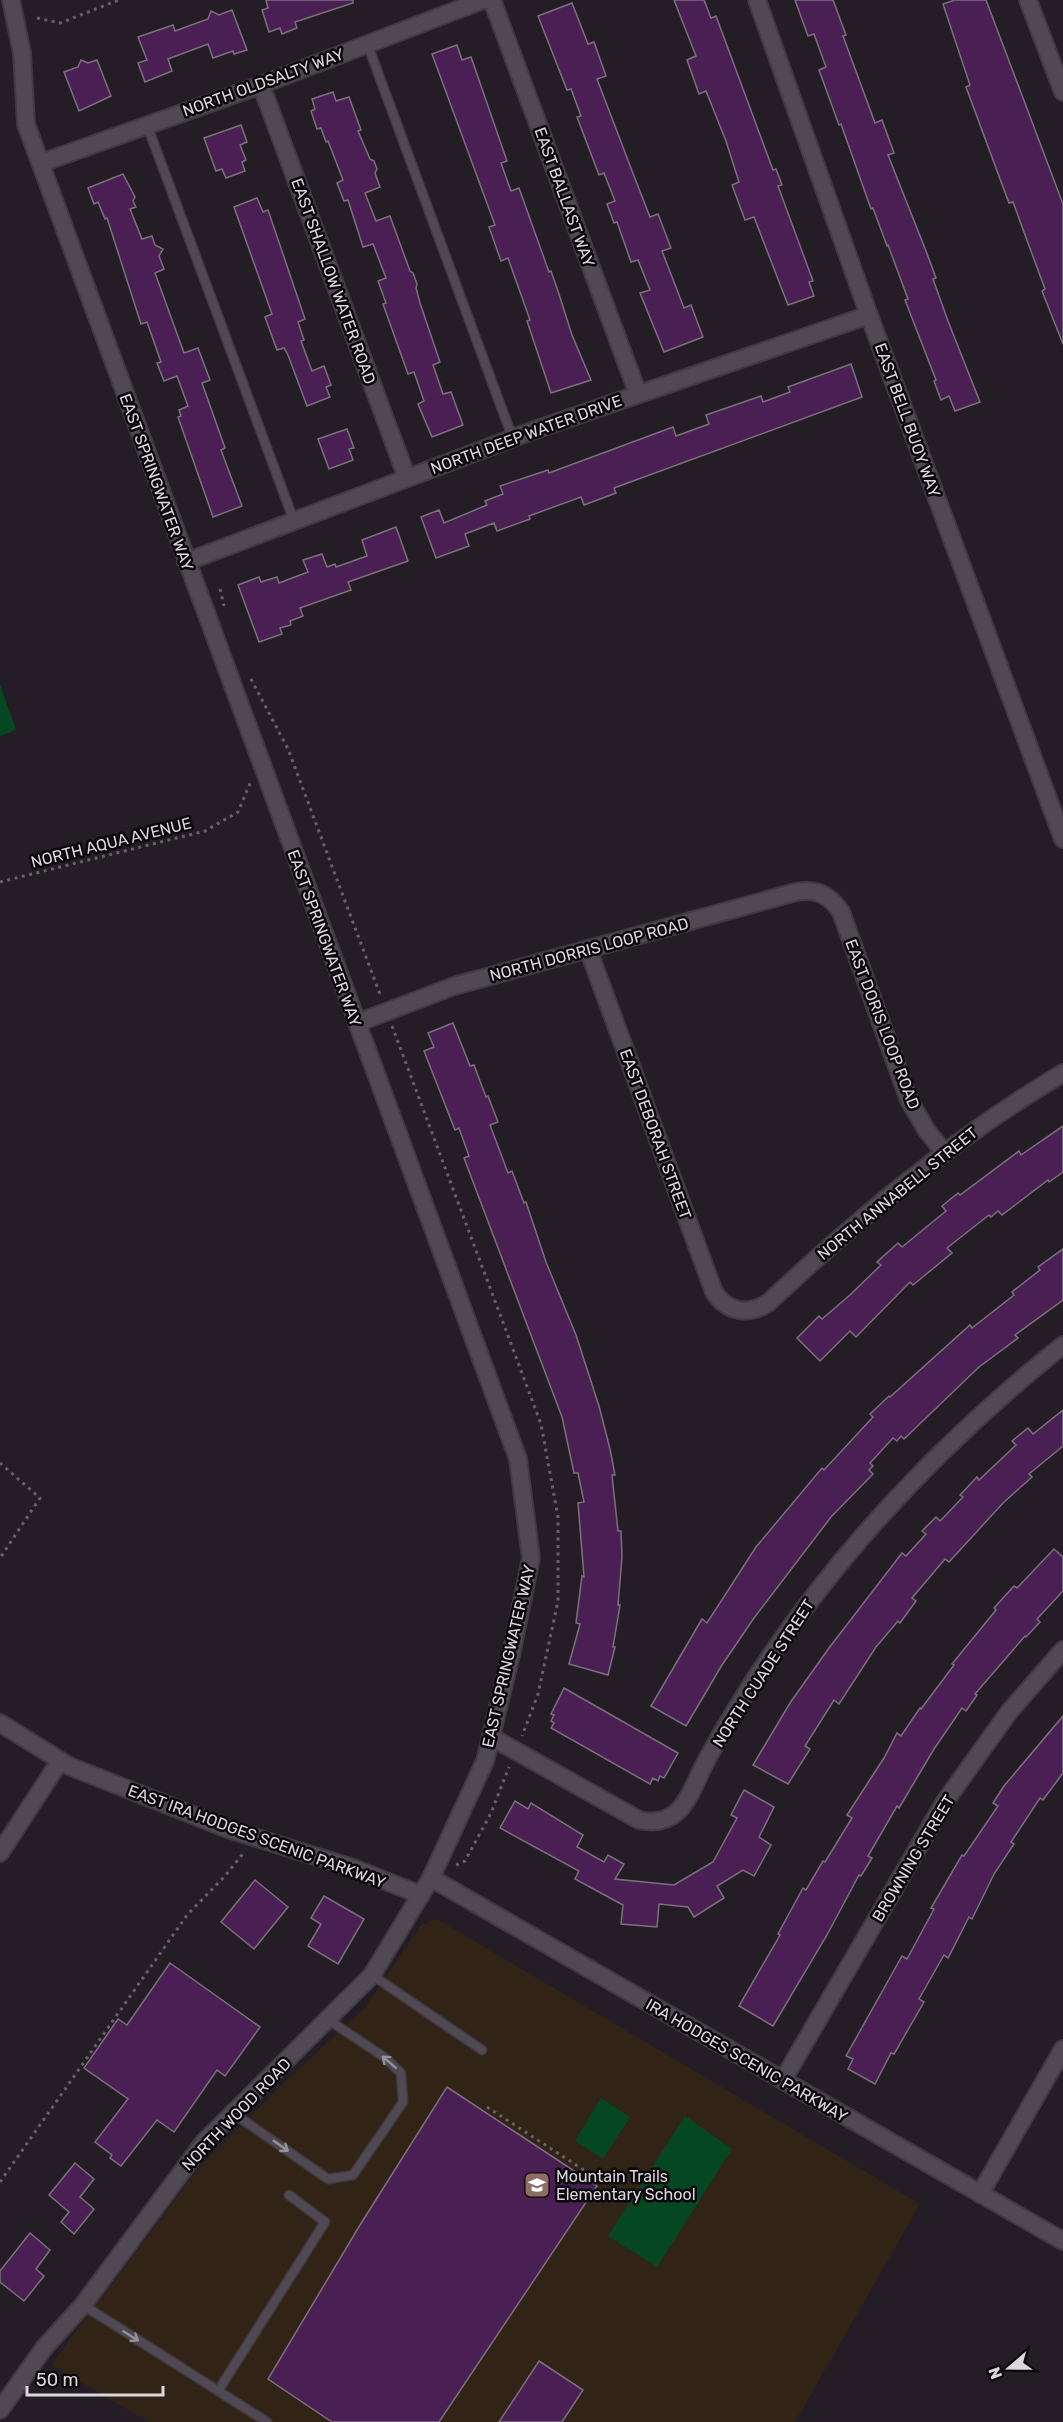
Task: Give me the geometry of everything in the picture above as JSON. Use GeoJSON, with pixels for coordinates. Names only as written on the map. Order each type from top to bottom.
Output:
{"type":"FeatureCollection","features":[{"type":"Feature","properties":{"kind":"street","name":"EAST SPRINGWATER WAY"},"geometry":{"type":"LineString","coordinates":[[11,0],[22,53],[26,124],[518,1459],[531,1558],[512,1655],[484,1761],[431,1878]]}},
{"type":"Feature","properties":{"kind":"street","name":"NORTH OLDSALTY WAY"},"geometry":{"type":"LineString","coordinates":[[41,163],[261,85],[483,0]]}},
{"type":"Feature","properties":{"kind":"street","name":"EAST BALLAST WAY"},"geometry":{"type":"LineString","coordinates":[[492,0],[638,394]]}},
{"type":"Feature","properties":{"kind":"street","name":"EAST BELL BUOY WAY"},"geometry":{"type":"LineString","coordinates":[[756,0],[869,315],[1063,839]]}},
{"type":"Feature","properties":{"kind":"street"},"geometry":{"type":"LineString","coordinates":[[1028,0],[1063,92]]}},
{"type":"Feature","properties":{"kind":"street","name":"EAST SHALLOW WATER ROAD"},"geometry":{"type":"LineString","coordinates":[[261,85],[407,478]]}},
{"type":"Feature","properties":{"kind":"street","name":"NORTH DEEP WATER DRIVE"},"geometry":{"type":"LineString","coordinates":[[186,562],[513,439],[869,315]]}},
{"type":"Feature","properties":{"kind":"street","name":"NORTH DORRIS LOOP ROAD"},"geometry":{"type":"LineString","coordinates":[[357,1023],[454,986],[796,892],[811,891],[825,895]]}},
{"type":"Feature","properties":{"kind":"street","name":"EAST DORIS LOOP ROAD"},"geometry":{"type":"LineString","coordinates":[[825,895],[841,912],[909,1101],[920,1121],[944,1152]]}},
{"type":"Feature","properties":{"kind":"street","name":"EAST DEBORAH STREET"},"geometry":{"type":"LineString","coordinates":[[588,949],[714,1292],[726,1306],[734,1310]]}},
{"type":"Feature","properties":{"kind":"street","name":"NORTH ANNABELL STREET"},"geometry":{"type":"LineString","coordinates":[[734,1310],[752,1311],[768,1303],[848,1230],[944,1152],[991,1118],[1063,1073]]}},
{"type":"Feature","properties":{"kind":"street","name":"NORTH CUADE STREET"},"geometry":{"type":"LineString","coordinates":[[491,1737],[639,1820],[656,1822],[672,1816],[685,1803],[719,1740],[771,1656],[831,1573],[894,1500],[940,1453],[1063,1345]]}},
{"type":"Feature","properties":{"kind":"street","name":"BROWNING STREET"},"geometry":{"type":"LineString","coordinates":[[783,2080],[949,1795],[1009,1712],[1063,1650]]}},
{"type":"Feature","properties":{"kind":"street","name":"EAST IRA HODGES SCENIC PARKWAY"},"geometry":{"type":"LineString","coordinates":[[0,1723],[69,1766],[228,1829],[353,1868],[421,1895]]}},
{"type":"Feature","properties":{"kind":"street"},"geometry":{"type":"LineString","coordinates":[[0,1853],[60,1761]]}},
{"type":"Feature","properties":{"kind":"street","name":"IRA HODGES SCENIC PARKWAY"},"geometry":{"type":"LineString","coordinates":[[431,1878],[1063,2241]]}},
{"type":"Feature","properties":{"kind":"street","name":"NORTH WOOD ROAD"},"geometry":{"type":"LineString","coordinates":[[0,2410],[44,2348],[83,2305],[204,2142],[372,1975],[431,1878]]}},
{"type":"Feature","properties":{"kind":"street"},"geometry":{"type":"LineString","coordinates":[[980,2194],[1063,2049]]}},
{"type":"Feature","properties":{"kind":"lane"},"geometry":{"type":"LineString","coordinates":[[367,43],[513,439]]}},
{"type":"Feature","properties":{"kind":"lane"},"geometry":{"type":"LineString","coordinates":[[147,124],[294,521]]}},
{"type":"Feature","properties":{"kind":"lane"},"geometry":{"type":"LineString","coordinates":[[372,1975],[482,2050]]}},
{"type":"Feature","properties":{"kind":"lane"},"geometry":{"type":"LineString","coordinates":[[233,2113],[328,2179],[353,2175],[403,2102],[401,2073],[384,2057],[327,2019]]}},
{"type":"Feature","properties":{"kind":"lane"},"geometry":{"type":"LineString","coordinates":[[218,2391],[325,2222],[290,2195]]}},
{"type":"Feature","properties":{"kind":"lane"},"geometry":{"type":"LineString","coordinates":[[83,2305],[267,2422]]}},
{"type":"Feature","properties":{"kind":"path"},"geometry":{"type":"LineString","coordinates":[[37,18],[60,23],[118,0]]}},
{"type":"Feature","properties":{"kind":"path","name":"NORTH AQUA AVENUE"},"geometry":{"type":"LineString","coordinates":[[0,882],[205,831],[238,812],[259,760]]}},
{"type":"Feature","properties":{"kind":"path"},"geometry":{"type":"LineString","coordinates":[[0,1463],[40,1498],[0,1558]]}},
{"type":"Feature","properties":{"kind":"path"},"geometry":{"type":"LineString","coordinates":[[0,2182],[187,1915],[225,1875],[251,1843]]}},
{"type":"Feature","properties":{"kind":"path"},"geometry":{"type":"LineString","coordinates":[[487,2107],[596,2178]]}},
{"type":"Feature","properties":{"kind":"shaded area","name":"Mountain Trails Elementary School"},"geometry":{"type":"Polygon","coordinates":[[[437,1919],[920,2204],[795,2422],[149,2422],[51,2365],[200,2166],[287,2080],[365,2008],[421,1925],[437,1919]]]}},
{"type":"Feature","properties":{"kind":"green space"},"geometry":{"type":"Polygon","coordinates":[[[0,684],[16,730],[0,736],[0,684]]]}},
{"type":"Feature","properties":{"kind":"green space"},"geometry":{"type":"Polygon","coordinates":[[[601,2098],[630,2117],[603,2159],[575,2141],[601,2098]]]}},
{"type":"Feature","properties":{"kind":"green space"},"geometry":{"type":"Polygon","coordinates":[[[685,2116],[732,2149],[657,2267],[608,2236],[685,2116]]]}},
{"type":"Feature","properties":{"kind":"building"},"geometry":{"type":"Polygon","coordinates":[[[266,0],[353,0],[353,3],[295,22],[297,28],[282,34],[280,28],[269,32],[262,10],[268,8],[266,0]]]}},
{"type":"Feature","properties":{"kind":"building"},"geometry":{"type":"Polygon","coordinates":[[[674,0],[704,0],[711,18],[716,16],[773,170],[776,169],[782,185],[778,186],[813,281],[809,282],[814,296],[788,305],[754,217],[745,220],[732,185],[739,182],[726,141],[706,91],[699,94],[687,60],[696,56],[674,0]]]}},
{"type":"Feature","properties":{"kind":"building"},"geometry":{"type":"Polygon","coordinates":[[[795,0],[833,0],[846,35],[843,36],[875,123],[882,120],[894,153],[888,155],[926,251],[948,321],[980,402],[955,411],[949,396],[941,400],[934,381],[936,380],[905,300],[908,299],[873,208],[871,209],[819,70],[826,67],[814,34],[808,36],[795,0]]]}},
{"type":"Feature","properties":{"kind":"building"},"geometry":{"type":"Polygon","coordinates":[[[955,0],[986,0],[1063,204],[1063,344],[1042,291],[1045,289],[1013,202],[1009,203],[966,87],[970,85],[943,4],[955,0]]]}},
{"type":"Feature","properties":{"kind":"building"},"geometry":{"type":"Polygon","coordinates":[[[572,3],[588,44],[594,42],[606,76],[597,79],[650,217],[658,214],[671,248],[662,251],[684,308],[691,305],[703,337],[664,352],[640,293],[650,290],[638,260],[631,262],[617,222],[614,223],[607,204],[615,201],[604,173],[599,175],[577,117],[581,116],[571,89],[567,90],[538,16],[572,3]]]}},
{"type":"Feature","properties":{"kind":"building"},"geometry":{"type":"Polygon","coordinates":[[[232,10],[247,50],[234,54],[233,51],[213,58],[208,44],[168,59],[172,71],[145,82],[138,63],[147,60],[138,37],[173,25],[175,31],[208,19],[211,11],[219,15],[232,10]]]}},
{"type":"Feature","properties":{"kind":"building"},"geometry":{"type":"Polygon","coordinates":[[[457,45],[462,60],[471,57],[507,161],[501,163],[511,191],[519,188],[549,272],[551,271],[572,335],[591,380],[551,393],[527,321],[530,320],[508,258],[501,261],[489,227],[495,225],[432,54],[457,45]]]}},
{"type":"Feature","properties":{"kind":"building"},"geometry":{"type":"Polygon","coordinates":[[[81,60],[88,63],[97,60],[111,96],[79,111],[64,72],[78,67],[81,60]]]}},
{"type":"Feature","properties":{"kind":"building"},"geometry":{"type":"Polygon","coordinates":[[[333,92],[336,101],[349,97],[361,130],[358,131],[370,159],[374,161],[380,187],[365,193],[376,221],[390,216],[417,284],[420,303],[440,362],[433,365],[443,394],[451,392],[463,425],[432,437],[418,404],[424,401],[414,372],[408,374],[383,304],[386,303],[378,281],[386,278],[373,244],[363,247],[348,200],[344,201],[337,183],[343,180],[328,141],[326,142],[321,128],[317,129],[311,111],[315,109],[312,99],[333,92]]]}},
{"type":"Feature","properties":{"kind":"building"},"geometry":{"type":"Polygon","coordinates":[[[241,125],[247,142],[240,145],[246,160],[242,162],[245,171],[226,178],[222,169],[216,171],[204,138],[241,125]]]}},
{"type":"Feature","properties":{"kind":"building"},"geometry":{"type":"Polygon","coordinates":[[[123,174],[135,197],[133,201],[136,207],[130,209],[142,239],[152,236],[155,245],[163,249],[159,256],[164,269],[155,273],[184,353],[198,348],[210,380],[202,383],[225,448],[221,450],[242,506],[213,517],[178,417],[181,416],[179,410],[188,406],[177,376],[164,381],[157,363],[161,362],[147,322],[141,324],[107,218],[105,219],[98,202],[94,204],[88,188],[123,174]]]}},
{"type":"Feature","properties":{"kind":"building"},"geometry":{"type":"Polygon","coordinates":[[[257,198],[263,212],[268,210],[305,319],[298,322],[304,340],[301,341],[312,371],[324,366],[331,385],[326,387],[330,397],[307,406],[288,355],[284,348],[277,350],[265,317],[272,314],[234,207],[257,198]]]}},
{"type":"Feature","properties":{"kind":"building"},"geometry":{"type":"Polygon","coordinates":[[[851,364],[862,397],[614,488],[616,493],[584,505],[581,497],[529,516],[530,519],[497,531],[494,523],[465,534],[469,546],[436,558],[421,517],[439,510],[444,523],[487,505],[485,501],[503,494],[500,486],[548,470],[549,473],[673,427],[676,436],[709,424],[706,415],[761,396],[763,402],[790,392],[788,387],[851,364]]]}},
{"type":"Feature","properties":{"kind":"building"},"geometry":{"type":"Polygon","coordinates":[[[347,429],[354,448],[349,449],[353,460],[329,469],[318,439],[347,429]]]}},
{"type":"Feature","properties":{"kind":"building"},"geometry":{"type":"Polygon","coordinates":[[[396,527],[408,561],[348,582],[351,590],[300,608],[303,616],[290,621],[291,625],[280,628],[282,634],[259,642],[238,585],[259,577],[261,582],[277,577],[279,583],[308,572],[303,560],[322,554],[327,567],[335,564],[336,567],[367,556],[362,540],[396,527]]]}},
{"type":"Feature","properties":{"kind":"building"},"geometry":{"type":"Polygon","coordinates":[[[453,1023],[470,1066],[474,1065],[498,1122],[490,1125],[508,1173],[512,1171],[524,1203],[526,1202],[546,1262],[576,1335],[610,1449],[615,1475],[612,1475],[618,1531],[621,1531],[622,1557],[618,1605],[620,1605],[613,1647],[615,1647],[608,1675],[569,1664],[580,1624],[576,1623],[582,1576],[584,1577],[578,1503],[584,1502],[578,1473],[574,1473],[562,1417],[464,1158],[469,1156],[459,1128],[455,1130],[424,1051],[434,1047],[428,1033],[453,1023]]]}},
{"type":"Feature","properties":{"kind":"building"},"geometry":{"type":"Polygon","coordinates":[[[1063,1126],[1063,1172],[1049,1182],[1048,1180],[1002,1215],[998,1211],[991,1217],[989,1215],[947,1248],[952,1253],[913,1285],[910,1282],[856,1337],[850,1331],[820,1361],[797,1338],[819,1316],[822,1319],[851,1294],[881,1265],[877,1262],[898,1243],[902,1247],[946,1211],[942,1206],[958,1193],[960,1195],[1019,1151],[1021,1155],[1063,1126]]]}},
{"type":"Feature","properties":{"kind":"building"},"geometry":{"type":"Polygon","coordinates":[[[1063,1249],[1063,1300],[1015,1335],[1018,1338],[979,1367],[904,1439],[901,1436],[897,1441],[893,1438],[870,1463],[873,1466],[869,1470],[873,1474],[831,1517],[754,1618],[722,1665],[686,1726],[651,1706],[702,1619],[707,1623],[756,1547],[822,1468],[824,1470],[873,1417],[870,1414],[970,1325],[972,1328],[1014,1295],[1012,1292],[1040,1270],[1038,1267],[1063,1249]]]}},
{"type":"Feature","properties":{"kind":"building"},"geometry":{"type":"Polygon","coordinates":[[[1063,1410],[1063,1446],[1029,1474],[1032,1477],[1003,1503],[949,1562],[945,1559],[912,1598],[916,1601],[900,1623],[898,1621],[876,1647],[839,1704],[834,1700],[805,1746],[810,1749],[788,1784],[753,1765],[790,1703],[902,1553],[906,1556],[926,1534],[922,1531],[936,1517],[940,1521],[963,1497],[960,1495],[977,1477],[979,1480],[1016,1445],[1012,1441],[1028,1428],[1033,1434],[1063,1410]]]}},
{"type":"Feature","properties":{"kind":"building"},"geometry":{"type":"Polygon","coordinates":[[[1054,1549],[1063,1557],[1063,1591],[1037,1619],[1040,1622],[975,1694],[977,1695],[966,1711],[962,1708],[934,1749],[899,1808],[897,1806],[868,1856],[872,1858],[861,1876],[859,1875],[827,1935],[773,2026],[739,2006],[780,1935],[778,1934],[803,1888],[806,1890],[852,1818],[847,1815],[884,1758],[897,1733],[901,1736],[954,1665],[952,1664],[996,1610],[994,1608],[1014,1586],[1017,1588],[1054,1549]]]}},
{"type":"Feature","properties":{"kind":"building"},"geometry":{"type":"Polygon","coordinates":[[[564,1688],[678,1753],[664,1778],[660,1776],[658,1781],[653,1778],[650,1784],[551,1728],[554,1715],[551,1714],[564,1688]]]}},
{"type":"Feature","properties":{"kind":"building"},"geometry":{"type":"Polygon","coordinates":[[[1063,1716],[1063,1773],[1043,1800],[1040,1798],[1011,1842],[1014,1844],[994,1874],[972,1919],[969,1917],[948,1958],[944,1955],[919,1999],[924,2002],[894,2054],[891,2053],[875,2084],[848,2069],[853,2059],[846,2056],[902,1956],[907,1959],[934,1909],[931,1908],[962,1855],[964,1856],[998,1806],[993,1803],[1004,1786],[1063,1716]]]}},
{"type":"Feature","properties":{"kind":"building"},"geometry":{"type":"Polygon","coordinates":[[[744,1790],[774,1807],[759,1837],[771,1845],[754,1876],[743,1870],[717,1886],[724,1898],[694,1917],[688,1907],[659,1904],[657,1927],[621,1924],[623,1905],[575,1879],[579,1871],[500,1828],[515,1801],[528,1809],[531,1803],[583,1835],[577,1847],[604,1862],[608,1855],[624,1864],[615,1879],[674,1885],[713,1862],[737,1818],[731,1815],[744,1790]]]}},
{"type":"Feature","properties":{"kind":"building"},"geometry":{"type":"Polygon","coordinates":[[[255,1880],[288,1907],[254,1949],[221,1922],[255,1880]]]}},
{"type":"Feature","properties":{"kind":"building"},"geometry":{"type":"Polygon","coordinates":[[[324,1896],[364,1919],[338,1964],[308,1946],[321,1924],[311,1918],[324,1896]]]}},
{"type":"Feature","properties":{"kind":"building"},"geometry":{"type":"Polygon","coordinates":[[[170,1963],[260,2027],[225,2076],[217,2070],[174,2132],[157,2120],[121,2166],[110,2158],[112,2155],[95,2142],[128,2099],[84,2068],[118,2019],[127,2025],[170,1963]]]}},
{"type":"Feature","properties":{"kind":"building"},"geometry":{"type":"Polygon","coordinates":[[[447,2087],[597,2186],[439,2422],[332,2422],[268,2379],[360,2225],[447,2087]]]}},
{"type":"Feature","properties":{"kind":"building"},"geometry":{"type":"Polygon","coordinates":[[[75,2163],[94,2179],[80,2197],[94,2209],[74,2234],[61,2222],[69,2212],[49,2195],[75,2163]]]}},
{"type":"Feature","properties":{"kind":"building"},"geometry":{"type":"Polygon","coordinates":[[[30,2233],[50,2250],[36,2269],[44,2276],[24,2301],[0,2282],[0,2271],[30,2233]]]}},
{"type":"Feature","properties":{"kind":"building"},"geometry":{"type":"Polygon","coordinates":[[[539,2361],[583,2390],[562,2422],[499,2422],[539,2361]]]}},
{"type":"Feature","properties":{"kind":"place","name":"Mountain Trails Elementary School"},"geometry":{"type":"Point","coordinates":[537,2185]}}]}
